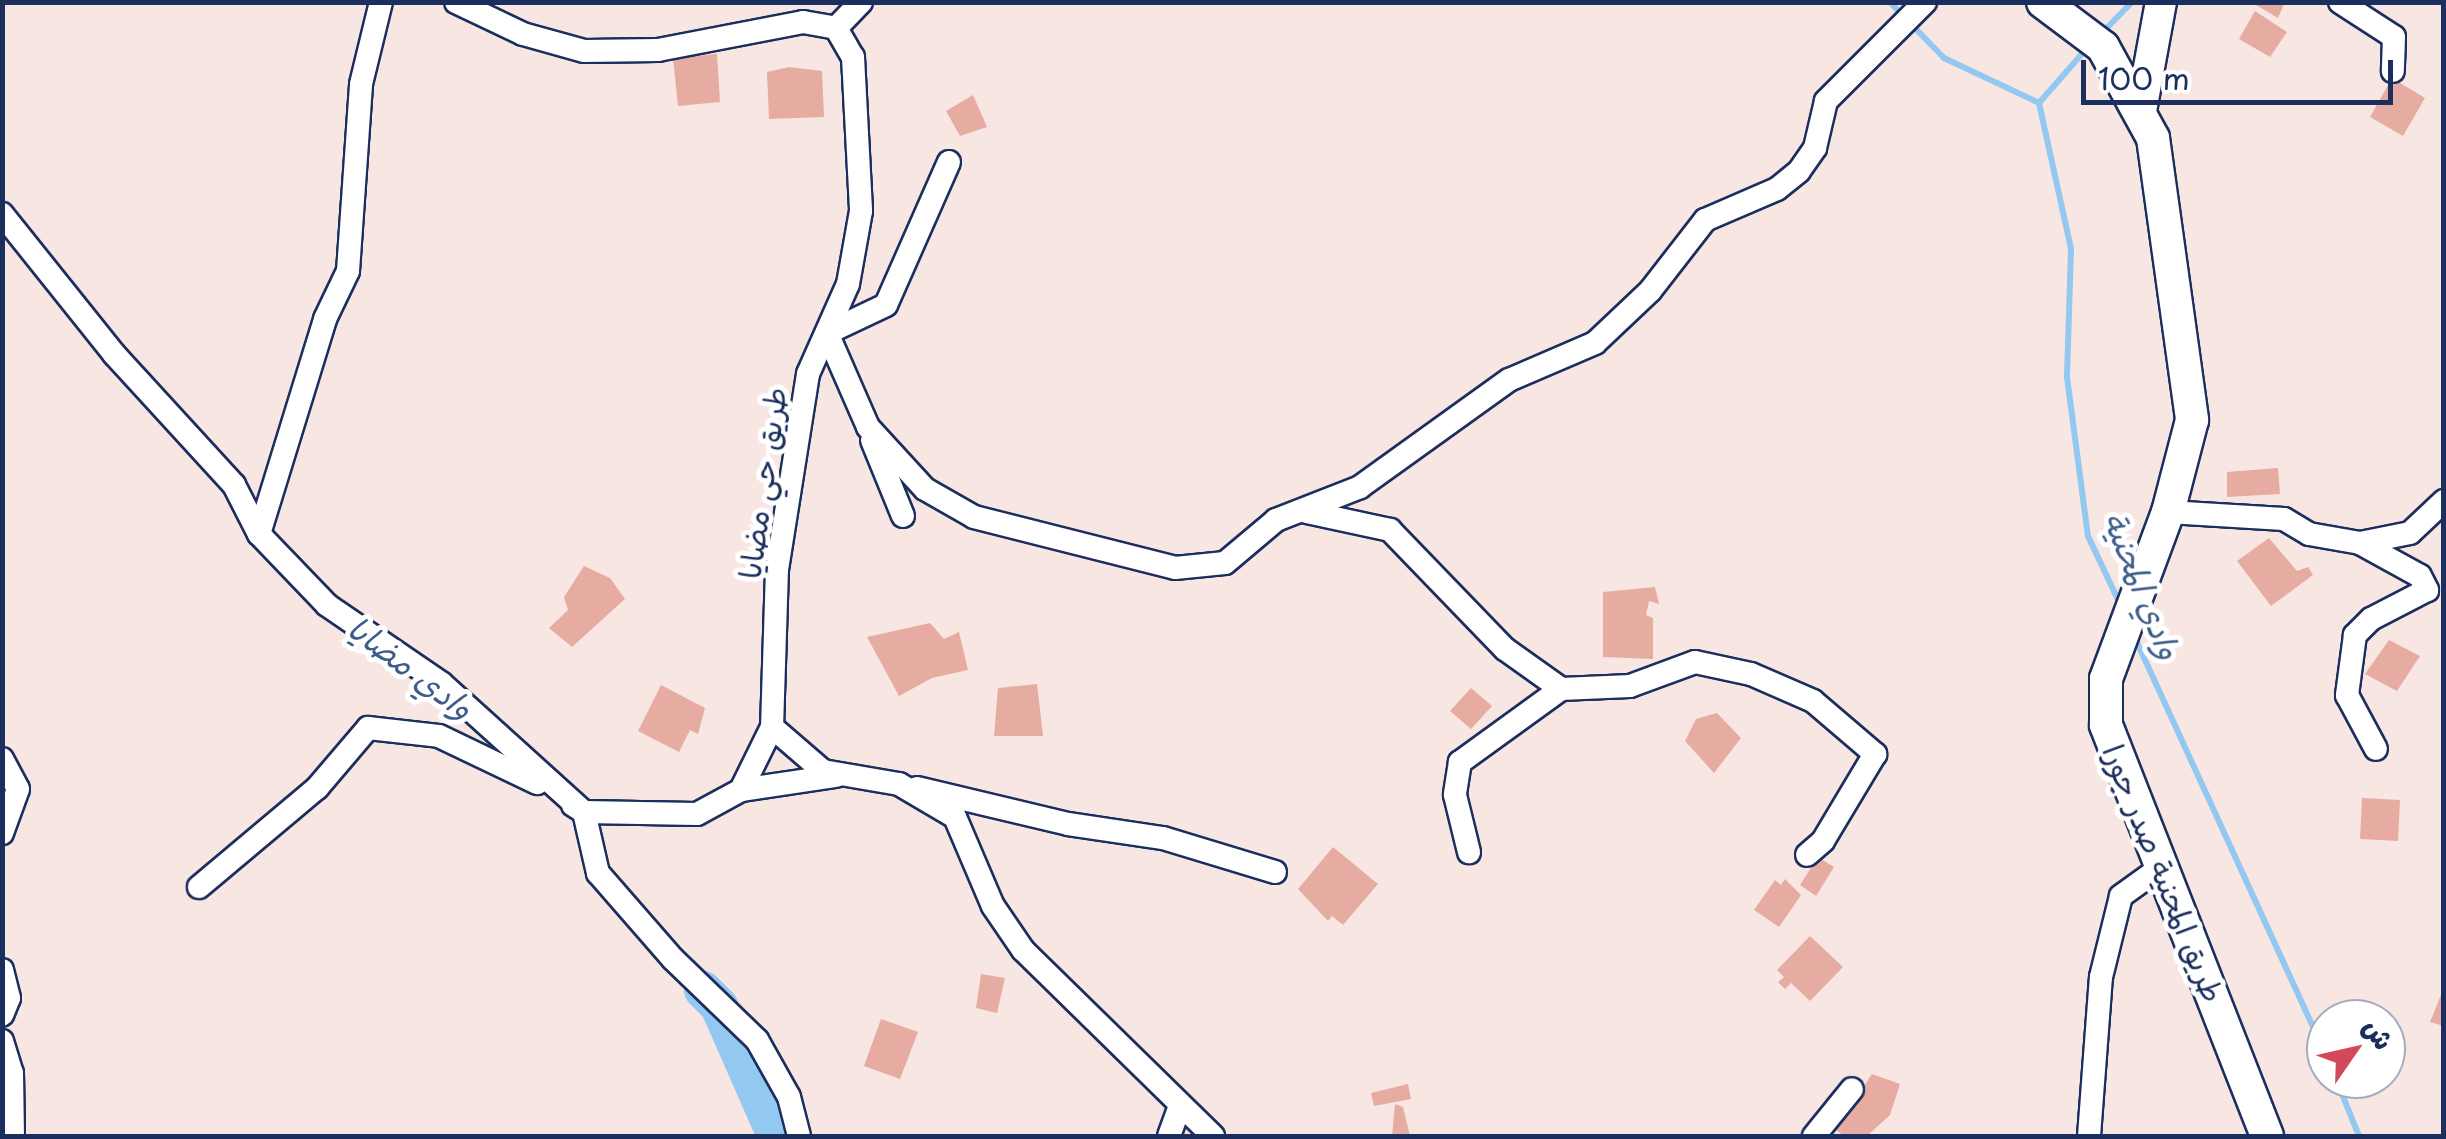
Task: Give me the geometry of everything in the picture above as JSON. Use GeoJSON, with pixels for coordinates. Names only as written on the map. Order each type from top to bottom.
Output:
{"type":"FeatureCollection","features":[{"type":"Feature","properties":{"kind":"main road","name":"طريق المحنية صدر جورا"},"geometry":{"type":"LineString","coordinates":[[2055,10],[2103,47],[2134,99],[2163,191],[2192,420],[2168,512],[2106,679],[2106,726],[2164,865],[2267,1136]]}},
{"type":"Feature","properties":{"kind":"street"},"geometry":{"type":"LineString","coordinates":[[260,534],[325,319],[348,271],[361,84],[381,2]]}},
{"type":"Feature","properties":{"kind":"street"},"geometry":{"type":"LineString","coordinates":[[456,2],[523,34],[584,51],[658,50],[802,12],[836,28],[861,2]]}},
{"type":"Feature","properties":{"kind":"street"},"geometry":{"type":"LineString","coordinates":[[868,427],[925,489],[974,517],[1040,528],[1176,568],[1225,562],[1276,520],[1307,512],[1360,487],[1509,380],[1595,343],[1650,291],[1705,220],[1777,189],[1800,171],[1814,148],[1826,102],[1926,2]]}},
{"type":"Feature","properties":{"kind":"street"},"geometry":{"type":"LineString","coordinates":[[2134,99],[2161,2]]}},
{"type":"Feature","properties":{"kind":"street"},"geometry":{"type":"LineString","coordinates":[[2340,2],[2394,38],[2393,71]]}},
{"type":"Feature","properties":{"kind":"street","name":"طريق حي مضايا"},"geometry":{"type":"LineString","coordinates":[[772,728],[777,569],[808,374],[848,284],[860,211],[853,57],[836,28]]}},
{"type":"Feature","properties":{"kind":"street"},"geometry":{"type":"LineString","coordinates":[[903,516],[827,333],[886,305],[949,162]]}},
{"type":"Feature","properties":{"kind":"street"},"geometry":{"type":"LineString","coordinates":[[2,214],[114,354],[234,485],[260,534],[327,605],[441,683],[584,812],[598,873],[673,960],[757,1040],[790,1097],[798,1136]]}},
{"type":"Feature","properties":{"kind":"street"},"geometry":{"type":"LineString","coordinates":[[2360,543],[2410,533],[2444,501]]}},
{"type":"Feature","properties":{"kind":"street"},"geometry":{"type":"LineString","coordinates":[[1307,512],[1390,530],[1505,649],[1561,689]]}},
{"type":"Feature","properties":{"kind":"street"},"geometry":{"type":"LineString","coordinates":[[2168,512],[2284,519],[2310,534],[2360,543],[2420,576],[2426,590],[2355,635],[2347,696],[2376,749]]}},
{"type":"Feature","properties":{"kind":"street"},"geometry":{"type":"LineString","coordinates":[[1469,852],[1456,796],[1460,762],[1561,689],[1630,686],[1695,662],[1751,674],[1813,701],[1875,754],[1823,841],[1807,855]]}},
{"type":"Feature","properties":{"kind":"street"},"geometry":{"type":"LineString","coordinates":[[199,887],[316,788],[368,728],[440,736],[492,756],[584,812],[697,814],[741,790],[840,776]]}},
{"type":"Feature","properties":{"kind":"street"},"geometry":{"type":"LineString","coordinates":[[741,790],[772,728],[823,771],[840,776],[898,784],[1068,824],[1163,838],[1275,872]]}},
{"type":"Feature","properties":{"kind":"street"},"geometry":{"type":"LineString","coordinates":[[2,759],[18,789],[3,828]]}},
{"type":"Feature","properties":{"kind":"street"},"geometry":{"type":"LineString","coordinates":[[898,784],[955,817],[993,906],[1023,950],[1179,1108],[1213,1136]]}},
{"type":"Feature","properties":{"kind":"street"},"geometry":{"type":"LineString","coordinates":[[2089,1136],[2101,977],[2121,896],[2164,865]]}},
{"type":"Feature","properties":{"kind":"street"},"geometry":{"type":"LineString","coordinates":[[2,970],[8,998],[2,1014]]}},
{"type":"Feature","properties":{"kind":"street"},"geometry":{"type":"LineString","coordinates":[[2,1041],[12,1073],[13,1136]]}},
{"type":"Feature","properties":{"kind":"street"},"geometry":{"type":"LineString","coordinates":[[1814,1136],[1852,1089]]}},
{"type":"Feature","properties":{"kind":"street"},"geometry":{"type":"LineString","coordinates":[[1169,1136],[1179,1108]]}},
{"type":"Feature","properties":{"kind":"building"},"geometry":{"type":"Polygon","coordinates":[[[2251,2],[2285,2],[2278,18],[2251,2]]]}},
{"type":"Feature","properties":{"kind":"building"},"geometry":{"type":"Polygon","coordinates":[[[2255,11],[2287,32],[2270,57],[2239,39],[2255,11]]]}},
{"type":"Feature","properties":{"kind":"building"},"geometry":{"type":"Polygon","coordinates":[[[717,54],[720,102],[678,106],[673,58],[717,54]]]}},
{"type":"Feature","properties":{"kind":"building"},"geometry":{"type":"Polygon","coordinates":[[[789,67],[822,71],[824,117],[769,119],[767,72],[789,67]]]}},
{"type":"Feature","properties":{"kind":"building"},"geometry":{"type":"Polygon","coordinates":[[[2392,78],[2425,98],[2403,136],[2370,117],[2392,78]]]}},
{"type":"Feature","properties":{"kind":"building"},"geometry":{"type":"Polygon","coordinates":[[[973,95],[987,127],[960,136],[946,111],[973,95]]]}},
{"type":"Feature","properties":{"kind":"building"},"geometry":{"type":"Polygon","coordinates":[[[2278,468],[2280,494],[2227,497],[2227,472],[2278,468]]]}},
{"type":"Feature","properties":{"kind":"building"},"geometry":{"type":"Polygon","coordinates":[[[2269,538],[2297,571],[2308,567],[2313,575],[2271,606],[2237,561],[2269,538]]]}},
{"type":"Feature","properties":{"kind":"building"},"geometry":{"type":"Polygon","coordinates":[[[584,566],[610,578],[625,599],[572,647],[549,628],[568,610],[564,597],[584,566]]]}},
{"type":"Feature","properties":{"kind":"building"},"geometry":{"type":"Polygon","coordinates":[[[1655,587],[1659,604],[1649,601],[1646,615],[1653,618],[1653,659],[1603,657],[1603,592],[1655,587]]]}},
{"type":"Feature","properties":{"kind":"building"},"geometry":{"type":"Polygon","coordinates":[[[930,623],[944,639],[959,632],[968,670],[932,678],[899,696],[867,637],[930,623]]]}},
{"type":"Feature","properties":{"kind":"building"},"geometry":{"type":"Polygon","coordinates":[[[2389,640],[2420,656],[2397,691],[2365,674],[2389,640]]]}},
{"type":"Feature","properties":{"kind":"building"},"geometry":{"type":"Polygon","coordinates":[[[1037,684],[1043,736],[994,736],[998,688],[1037,684]]]}},
{"type":"Feature","properties":{"kind":"building"},"geometry":{"type":"Polygon","coordinates":[[[661,685],[705,708],[698,734],[690,730],[679,752],[638,731],[661,685]]]}},
{"type":"Feature","properties":{"kind":"building"},"geometry":{"type":"Polygon","coordinates":[[[1471,688],[1492,706],[1471,729],[1450,711],[1471,688]]]}},
{"type":"Feature","properties":{"kind":"building"},"geometry":{"type":"Polygon","coordinates":[[[1717,713],[1741,738],[1714,773],[1685,741],[1696,719],[1717,713]]]}},
{"type":"Feature","properties":{"kind":"building"},"geometry":{"type":"Polygon","coordinates":[[[2362,798],[2400,800],[2398,841],[2360,839],[2362,798]]]}},
{"type":"Feature","properties":{"kind":"building"},"geometry":{"type":"Polygon","coordinates":[[[1333,847],[1378,884],[1343,925],[1332,916],[1328,921],[1298,889],[1333,847]]]}},
{"type":"Feature","properties":{"kind":"building"},"geometry":{"type":"Polygon","coordinates":[[[1818,857],[1834,867],[1816,896],[1800,885],[1818,857]]]}},
{"type":"Feature","properties":{"kind":"building"},"geometry":{"type":"Polygon","coordinates":[[[1785,879],[1801,895],[1779,927],[1754,910],[1775,880],[1781,885],[1785,879]]]}},
{"type":"Feature","properties":{"kind":"building"},"geometry":{"type":"Polygon","coordinates":[[[1810,936],[1843,967],[1810,1001],[1791,983],[1785,989],[1778,982],[1784,977],[1777,970],[1810,936]]]}},
{"type":"Feature","properties":{"kind":"building"},"geometry":{"type":"Polygon","coordinates":[[[981,974],[1005,978],[997,1013],[976,1008],[981,974]]]}},
{"type":"Feature","properties":{"kind":"building"},"geometry":{"type":"Polygon","coordinates":[[[2444,990],[2444,1026],[2430,1022],[2444,990]]]}},
{"type":"Feature","properties":{"kind":"building"},"geometry":{"type":"Polygon","coordinates":[[[881,1019],[918,1032],[900,1079],[864,1066],[881,1019]]]}},
{"type":"Feature","properties":{"kind":"building"},"geometry":{"type":"Polygon","coordinates":[[[1872,1074],[1900,1084],[1890,1115],[1867,1136],[1844,1136],[1835,1129],[1872,1074]]]}},
{"type":"Feature","properties":{"kind":"building"},"geometry":{"type":"Polygon","coordinates":[[[1408,1084],[1411,1099],[1374,1106],[1371,1093],[1408,1084]]]}},
{"type":"Feature","properties":{"kind":"building"},"geometry":{"type":"Polygon","coordinates":[[[1395,1104],[1403,1107],[1410,1136],[1392,1136],[1395,1104]]]}},
{"type":"Feature","properties":{"kind":"waterway"},"geometry":{"type":"LineString","coordinates":[[1890,2],[1903,16]]}},
{"type":"Feature","properties":{"kind":"waterway"},"geometry":{"type":"LineString","coordinates":[[2100,35],[2132,2]]}},
{"type":"Feature","properties":{"kind":"waterway"},"geometry":{"type":"LineString","coordinates":[[1912,25],[1944,58],[2039,103]]}},
{"type":"Feature","properties":{"kind":"waterway"},"geometry":{"type":"LineString","coordinates":[[2039,103],[2088,47]]}},
{"type":"Feature","properties":{"kind":"waterway","name":"وادي المحنية"},"geometry":{"type":"LineString","coordinates":[[2039,103],[2071,249],[2067,377],[2088,536],[2120,604]]}},
{"type":"Feature","properties":{"kind":"waterway","name":"وادي المحنية"},"geometry":{"type":"LineString","coordinates":[[2135,638],[2306,1011]]}},
{"type":"Feature","properties":{"kind":"waterway","name":"وادي مضايا"},"geometry":{"type":"LineString","coordinates":[[703,990],[719,1006],[776,1136]]}},
{"type":"Feature","properties":{"kind":"waterway","name":"وادي المحنية"},"geometry":{"type":"LineString","coordinates":[[2344,1099],[2359,1136]]}}]}
